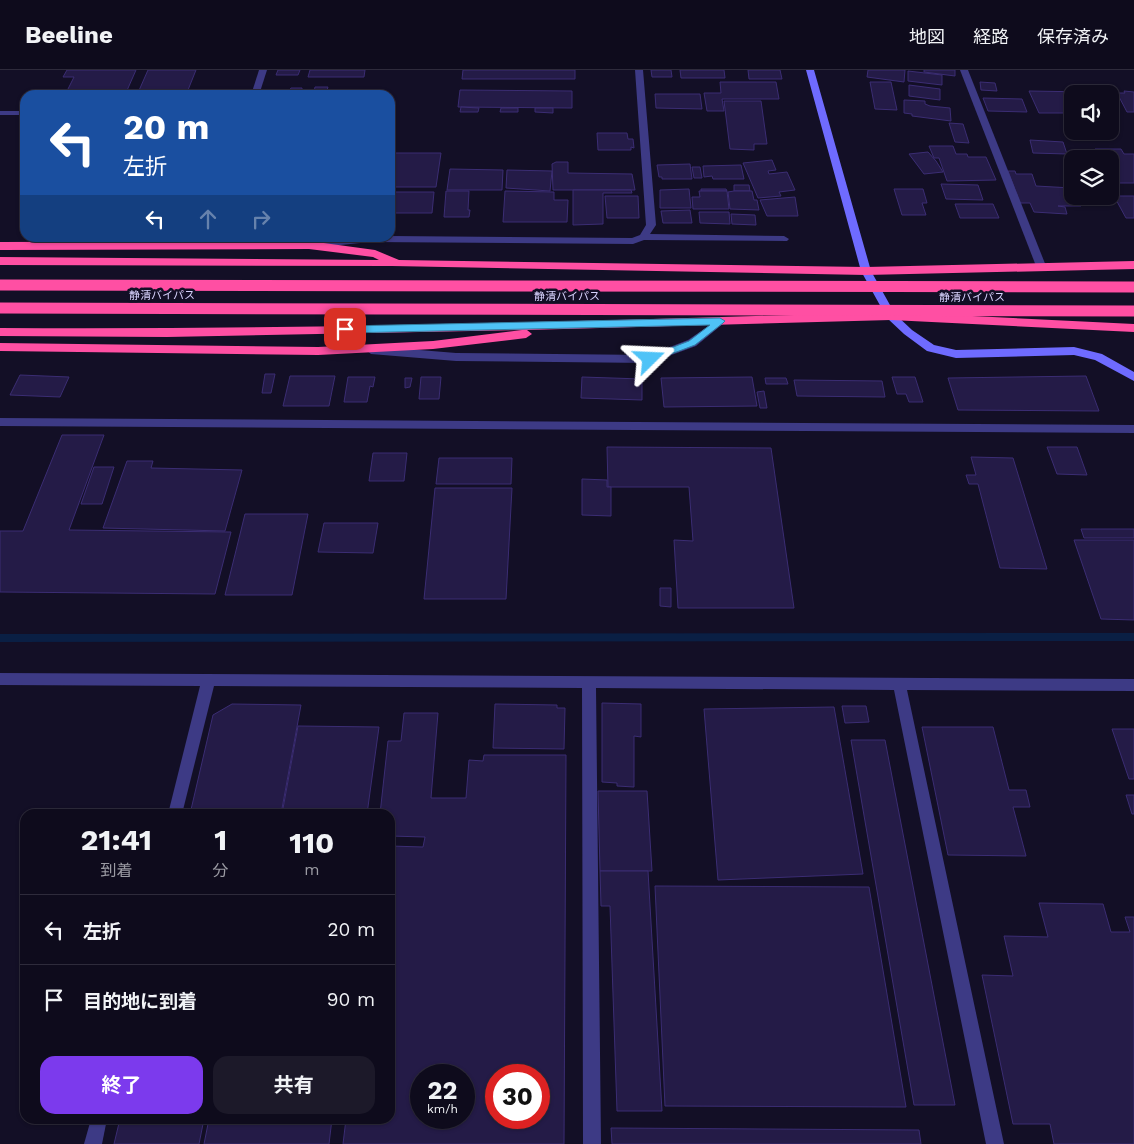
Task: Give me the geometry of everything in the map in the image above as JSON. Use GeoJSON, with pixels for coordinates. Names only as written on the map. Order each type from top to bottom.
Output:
{"type":"FeatureCollection","features":[{"type":"Feature","properties":{"kind":"highway"},"geometry":{"type":"LineString","coordinates":[[0,246],[166,242]]}},
{"type":"Feature","properties":{"kind":"highway"},"geometry":{"type":"LineString","coordinates":[[233,242],[309,245],[375,254],[397,264]]}},
{"type":"Feature","properties":{"kind":"highway"},"geometry":{"type":"LineString","coordinates":[[0,261],[153,261],[866,270],[1134,264]]}},
{"type":"Feature","properties":{"kind":"highway","name":"静清バイパス"},"geometry":{"type":"LineString","coordinates":[[0,285],[1134,287]]}},
{"type":"Feature","properties":{"kind":"highway","name":"静清バイパス"},"geometry":{"type":"LineString","coordinates":[[0,308],[1134,311]]}},
{"type":"Feature","properties":{"kind":"highway"},"geometry":{"type":"LineString","coordinates":[[0,332],[167,333],[582,325],[891,316],[1134,328]]}},
{"type":"Feature","properties":{"kind":"highway"},"geometry":{"type":"LineString","coordinates":[[0,347],[318,351],[433,345],[503,338],[582,325]]}},
{"type":"Feature","properties":{"kind":"street"},"geometry":{"type":"LineString","coordinates":[[257,90],[263,70]]}},
{"type":"Feature","properties":{"kind":"street"},"geometry":{"type":"LineString","coordinates":[[639,70],[651,225],[644,237]]}},
{"type":"Feature","properties":{"kind":"street"},"geometry":{"type":"LineString","coordinates":[[810,70],[866,270],[891,316],[908,332],[931,348],[956,354],[1074,351],[1098,357],[1134,377]]}},
{"type":"Feature","properties":{"kind":"street"},"geometry":{"type":"LineString","coordinates":[[964,70],[1041,266]]}},
{"type":"Feature","properties":{"kind":"street"},"geometry":{"type":"LineString","coordinates":[[0,113],[20,113]]}},
{"type":"Feature","properties":{"kind":"street"},"geometry":{"type":"LineString","coordinates":[[395,239],[633,241],[644,237],[784,239]]}},
{"type":"Feature","properties":{"kind":"street"},"geometry":{"type":"LineString","coordinates":[[309,245],[340,242]]}},
{"type":"Feature","properties":{"kind":"street"},"geometry":{"type":"LineString","coordinates":[[354,349],[456,357],[650,359],[692,343],[720,321]]}},
{"type":"Feature","properties":{"kind":"street"},"geometry":{"type":"LineString","coordinates":[[0,422],[1134,428]]}},
{"type":"Feature","properties":{"kind":"street"},"geometry":{"type":"LineString","coordinates":[[0,679],[208,682],[1134,684]]}},
{"type":"Feature","properties":{"kind":"street"},"geometry":{"type":"LineString","coordinates":[[176,809],[208,682]]}},
{"type":"Feature","properties":{"kind":"street"},"geometry":{"type":"LineString","coordinates":[[589,683],[592,1144]]}},
{"type":"Feature","properties":{"kind":"street"},"geometry":{"type":"LineString","coordinates":[[900,684],[995,1144]]}},
{"type":"Feature","properties":{"kind":"street"},"geometry":{"type":"LineString","coordinates":[[93,1144],[98,1124]]}},
{"type":"Feature","properties":{"kind":"building"},"geometry":{"type":"Polygon","coordinates":[[[67,70],[136,70],[127,90],[68,90],[74,77],[63,77],[67,70]]]}},
{"type":"Feature","properties":{"kind":"building"},"geometry":{"type":"Polygon","coordinates":[[[148,70],[196,70],[188,90],[139,90],[148,70]]]}},
{"type":"Feature","properties":{"kind":"building"},"geometry":{"type":"Polygon","coordinates":[[[278,70],[300,70],[298,75],[276,75],[278,70]]]}},
{"type":"Feature","properties":{"kind":"building"},"geometry":{"type":"Polygon","coordinates":[[[310,70],[365,70],[364,77],[308,77],[310,70]]]}},
{"type":"Feature","properties":{"kind":"building"},"geometry":{"type":"Polygon","coordinates":[[[463,70],[575,70],[575,79],[462,79],[463,70]]]}},
{"type":"Feature","properties":{"kind":"building"},"geometry":{"type":"Polygon","coordinates":[[[651,70],[671,70],[672,77],[652,77],[651,70]]]}},
{"type":"Feature","properties":{"kind":"building"},"geometry":{"type":"Polygon","coordinates":[[[680,70],[724,70],[725,78],[681,78],[680,70]]]}},
{"type":"Feature","properties":{"kind":"building"},"geometry":{"type":"Polygon","coordinates":[[[748,70],[780,70],[782,79],[749,79],[748,70]]]}},
{"type":"Feature","properties":{"kind":"building"},"geometry":{"type":"Polygon","coordinates":[[[868,70],[905,70],[904,82],[867,77],[868,70]]]}},
{"type":"Feature","properties":{"kind":"building"},"geometry":{"type":"Polygon","coordinates":[[[924,70],[955,70],[955,76],[924,72],[924,70]]]}},
{"type":"Feature","properties":{"kind":"building"},"geometry":{"type":"Polygon","coordinates":[[[908,71],[942,75],[942,85],[908,81],[908,71]]]}},
{"type":"Feature","properties":{"kind":"building"},"geometry":{"type":"Polygon","coordinates":[[[720,82],[776,82],[779,99],[722,99],[724,111],[707,111],[704,93],[721,93],[720,82]]]}},
{"type":"Feature","properties":{"kind":"building"},"geometry":{"type":"Polygon","coordinates":[[[870,82],[891,82],[897,110],[875,109],[870,82]]]}},
{"type":"Feature","properties":{"kind":"building"},"geometry":{"type":"Polygon","coordinates":[[[980,82],[995,83],[997,91],[981,90],[980,82]]]}},
{"type":"Feature","properties":{"kind":"building"},"geometry":{"type":"Polygon","coordinates":[[[909,85],[940,89],[940,100],[909,96],[909,85]]]}},
{"type":"Feature","properties":{"kind":"building"},"geometry":{"type":"Polygon","coordinates":[[[315,87],[328,87],[327,90],[314,90],[315,87]]]}},
{"type":"Feature","properties":{"kind":"building"},"geometry":{"type":"Polygon","coordinates":[[[291,88],[302,88],[302,90],[290,90],[291,88]]]}},
{"type":"Feature","properties":{"kind":"building"},"geometry":{"type":"Polygon","coordinates":[[[460,90],[572,91],[572,108],[458,107],[460,90]]]}},
{"type":"Feature","properties":{"kind":"building"},"geometry":{"type":"Polygon","coordinates":[[[1029,91],[1064,92],[1064,113],[1039,113],[1029,91]]]}},
{"type":"Feature","properties":{"kind":"building"},"geometry":{"type":"Polygon","coordinates":[[[1124,91],[1134,92],[1134,112],[1127,112],[1119,97],[1119,93],[1125,93],[1124,91]]]}},
{"type":"Feature","properties":{"kind":"building"},"geometry":{"type":"Polygon","coordinates":[[[655,94],[700,94],[702,109],[656,108],[655,94]]]}},
{"type":"Feature","properties":{"kind":"building"},"geometry":{"type":"Polygon","coordinates":[[[983,98],[1022,99],[1027,112],[988,111],[983,98]]]}},
{"type":"Feature","properties":{"kind":"building"},"geometry":{"type":"Polygon","coordinates":[[[904,100],[925,101],[925,104],[930,106],[950,108],[951,121],[912,116],[912,114],[904,113],[904,100]]]}},
{"type":"Feature","properties":{"kind":"building"},"geometry":{"type":"Polygon","coordinates":[[[724,101],[761,101],[767,144],[754,144],[754,150],[730,149],[724,101]]]}},
{"type":"Feature","properties":{"kind":"building"},"geometry":{"type":"Polygon","coordinates":[[[461,107],[479,108],[478,112],[460,112],[461,107]]]}},
{"type":"Feature","properties":{"kind":"building"},"geometry":{"type":"Polygon","coordinates":[[[501,108],[518,108],[518,112],[500,112],[501,108]]]}},
{"type":"Feature","properties":{"kind":"building"},"geometry":{"type":"Polygon","coordinates":[[[535,108],[553,108],[553,113],[535,112],[535,108]]]}},
{"type":"Feature","properties":{"kind":"building"},"geometry":{"type":"Polygon","coordinates":[[[949,123],[963,124],[969,143],[955,142],[949,123]]]}},
{"type":"Feature","properties":{"kind":"building"},"geometry":{"type":"Polygon","coordinates":[[[597,133],[627,133],[628,139],[633,139],[634,148],[631,147],[631,150],[598,150],[597,133]]]}},
{"type":"Feature","properties":{"kind":"building"},"geometry":{"type":"Polygon","coordinates":[[[1030,140],[1063,142],[1066,150],[1064,150],[1064,154],[1033,153],[1030,140]]]}},
{"type":"Feature","properties":{"kind":"building"},"geometry":{"type":"Polygon","coordinates":[[[929,146],[953,146],[956,154],[967,154],[968,157],[986,157],[996,180],[947,181],[939,158],[934,158],[929,146]]]}},
{"type":"Feature","properties":{"kind":"building"},"geometry":{"type":"Polygon","coordinates":[[[1121,149],[1124,154],[1134,154],[1134,183],[1119,183],[1119,150],[1096,150],[1121,149]]]}},
{"type":"Feature","properties":{"kind":"building"},"geometry":{"type":"Polygon","coordinates":[[[928,152],[943,172],[924,174],[909,154],[928,152]]]}},
{"type":"Feature","properties":{"kind":"building"},"geometry":{"type":"Polygon","coordinates":[[[395,153],[441,153],[436,187],[395,187],[395,153]]]}},
{"type":"Feature","properties":{"kind":"building"},"geometry":{"type":"Polygon","coordinates":[[[772,160],[776,170],[768,171],[769,174],[787,172],[795,190],[779,192],[781,196],[758,198],[743,163],[772,160]]]}},
{"type":"Feature","properties":{"kind":"building"},"geometry":{"type":"Polygon","coordinates":[[[568,162],[568,173],[632,174],[635,190],[553,190],[552,164],[568,162]]]}},
{"type":"Feature","properties":{"kind":"building"},"geometry":{"type":"Polygon","coordinates":[[[690,164],[692,179],[662,179],[662,177],[659,177],[657,165],[690,164]]]}},
{"type":"Feature","properties":{"kind":"building"},"geometry":{"type":"Polygon","coordinates":[[[741,165],[744,179],[713,179],[712,176],[704,177],[703,166],[741,165]]]}},
{"type":"Feature","properties":{"kind":"building"},"geometry":{"type":"Polygon","coordinates":[[[692,167],[700,167],[702,178],[694,178],[692,167]]]}},
{"type":"Feature","properties":{"kind":"building"},"geometry":{"type":"Polygon","coordinates":[[[450,169],[503,170],[502,190],[447,190],[450,169]]]}},
{"type":"Feature","properties":{"kind":"building"},"geometry":{"type":"Polygon","coordinates":[[[507,170],[552,171],[550,191],[506,188],[507,170]]]}},
{"type":"Feature","properties":{"kind":"building"},"geometry":{"type":"Polygon","coordinates":[[[1008,171],[1015,171],[1016,174],[1032,174],[1036,186],[1064,188],[1064,205],[1081,206],[1058,206],[1065,207],[1067,214],[1034,212],[1030,203],[1020,203],[1008,171]]]}},
{"type":"Feature","properties":{"kind":"building"},"geometry":{"type":"Polygon","coordinates":[[[941,184],[978,185],[983,200],[946,199],[941,184]]]}},
{"type":"Feature","properties":{"kind":"building"},"geometry":{"type":"Polygon","coordinates":[[[734,185],[749,185],[750,191],[734,191],[734,185]]]}},
{"type":"Feature","properties":{"kind":"building"},"geometry":{"type":"Polygon","coordinates":[[[689,189],[691,208],[660,208],[660,190],[689,189]]]}},
{"type":"Feature","properties":{"kind":"building"},"geometry":{"type":"Polygon","coordinates":[[[701,189],[726,189],[727,191],[701,191],[701,189]]]}},
{"type":"Feature","properties":{"kind":"building"},"geometry":{"type":"Polygon","coordinates":[[[894,189],[923,189],[927,203],[922,203],[926,215],[902,215],[894,189]]]}},
{"type":"Feature","properties":{"kind":"building"},"geometry":{"type":"Polygon","coordinates":[[[573,190],[631,190],[632,193],[603,193],[603,224],[573,225],[573,190]]]}},
{"type":"Feature","properties":{"kind":"building"},"geometry":{"type":"Polygon","coordinates":[[[446,191],[469,191],[469,217],[444,217],[446,191]]]}},
{"type":"Feature","properties":{"kind":"building"},"geometry":{"type":"Polygon","coordinates":[[[505,191],[554,192],[554,200],[568,200],[567,222],[503,222],[505,191]]]}},
{"type":"Feature","properties":{"kind":"building"},"geometry":{"type":"Polygon","coordinates":[[[699,191],[727,191],[729,209],[693,209],[692,197],[700,197],[699,191]]]}},
{"type":"Feature","properties":{"kind":"building"},"geometry":{"type":"Polygon","coordinates":[[[752,191],[754,200],[757,200],[759,210],[730,209],[728,192],[752,191]]]}},
{"type":"Feature","properties":{"kind":"building"},"geometry":{"type":"Polygon","coordinates":[[[395,192],[434,192],[432,213],[395,213],[395,192]]]}},
{"type":"Feature","properties":{"kind":"building"},"geometry":{"type":"Polygon","coordinates":[[[605,196],[638,196],[639,218],[607,218],[605,196]]]}},
{"type":"Feature","properties":{"kind":"building"},"geometry":{"type":"Polygon","coordinates":[[[1119,196],[1134,196],[1134,218],[1126,218],[1119,205],[1119,196]]]}},
{"type":"Feature","properties":{"kind":"building"},"geometry":{"type":"Polygon","coordinates":[[[795,197],[798,216],[767,216],[760,200],[795,197]]]}},
{"type":"Feature","properties":{"kind":"building"},"geometry":{"type":"Polygon","coordinates":[[[955,204],[993,204],[999,218],[960,218],[955,204]]]}},
{"type":"Feature","properties":{"kind":"building"},"geometry":{"type":"Polygon","coordinates":[[[690,210],[692,223],[663,223],[661,211],[690,210]]]}},
{"type":"Feature","properties":{"kind":"building"},"geometry":{"type":"Polygon","coordinates":[[[699,212],[729,212],[730,224],[700,223],[699,212]]]}},
{"type":"Feature","properties":{"kind":"building"},"geometry":{"type":"Polygon","coordinates":[[[731,214],[755,215],[756,225],[732,224],[731,214]]]}},
{"type":"Feature","properties":{"kind":"building"},"geometry":{"type":"Polygon","coordinates":[[[265,374],[275,374],[271,393],[262,393],[265,374]]]}},
{"type":"Feature","properties":{"kind":"building"},"geometry":{"type":"Polygon","coordinates":[[[20,375],[69,377],[60,397],[10,395],[20,375]]]}},
{"type":"Feature","properties":{"kind":"building"},"geometry":{"type":"Polygon","coordinates":[[[290,376],[335,376],[329,406],[283,406],[290,376]]]}},
{"type":"Feature","properties":{"kind":"building"},"geometry":{"type":"Polygon","coordinates":[[[1086,376],[1099,411],[958,410],[948,378],[1086,376]]]}},
{"type":"Feature","properties":{"kind":"building"},"geometry":{"type":"Polygon","coordinates":[[[348,377],[375,377],[373,387],[370,386],[367,402],[344,402],[348,377]]]}},
{"type":"Feature","properties":{"kind":"building"},"geometry":{"type":"Polygon","coordinates":[[[421,377],[441,377],[439,399],[419,399],[421,377]]]}},
{"type":"Feature","properties":{"kind":"building"},"geometry":{"type":"Polygon","coordinates":[[[582,377],[642,379],[642,400],[581,398],[582,377]]]}},
{"type":"Feature","properties":{"kind":"building"},"geometry":{"type":"Polygon","coordinates":[[[752,377],[757,406],[664,407],[661,378],[752,377]]]}},
{"type":"Feature","properties":{"kind":"building"},"geometry":{"type":"Polygon","coordinates":[[[892,377],[915,377],[923,402],[909,402],[906,394],[897,394],[892,377]]]}},
{"type":"Feature","properties":{"kind":"building"},"geometry":{"type":"Polygon","coordinates":[[[405,378],[412,378],[410,387],[405,388],[405,378]]]}},
{"type":"Feature","properties":{"kind":"building"},"geometry":{"type":"Polygon","coordinates":[[[765,378],[786,378],[788,384],[766,384],[765,378]]]}},
{"type":"Feature","properties":{"kind":"building"},"geometry":{"type":"Polygon","coordinates":[[[794,380],[882,381],[885,397],[797,396],[794,380]]]}},
{"type":"Feature","properties":{"kind":"building"},"geometry":{"type":"Polygon","coordinates":[[[764,391],[767,408],[760,408],[757,392],[764,391]]]}},
{"type":"Feature","properties":{"kind":"building"},"geometry":{"type":"Polygon","coordinates":[[[62,435],[104,435],[69,530],[231,532],[215,594],[0,592],[0,531],[23,531],[62,435]]]}},
{"type":"Feature","properties":{"kind":"building"},"geometry":{"type":"Polygon","coordinates":[[[607,447],[771,448],[794,608],[678,608],[674,540],[693,541],[689,487],[608,487],[607,447]]]}},
{"type":"Feature","properties":{"kind":"building"},"geometry":{"type":"Polygon","coordinates":[[[1047,447],[1077,447],[1087,475],[1057,474],[1047,447]]]}},
{"type":"Feature","properties":{"kind":"building"},"geometry":{"type":"Polygon","coordinates":[[[373,453],[407,453],[404,481],[369,481],[373,453]]]}},
{"type":"Feature","properties":{"kind":"building"},"geometry":{"type":"Polygon","coordinates":[[[971,457],[1013,458],[1047,569],[1000,568],[978,484],[969,484],[966,475],[976,475],[971,457]]]}},
{"type":"Feature","properties":{"kind":"building"},"geometry":{"type":"Polygon","coordinates":[[[439,458],[512,458],[511,484],[436,484],[439,458]]]}},
{"type":"Feature","properties":{"kind":"building"},"geometry":{"type":"Polygon","coordinates":[[[127,461],[153,461],[151,468],[242,470],[225,531],[103,528],[127,461]]]}},
{"type":"Feature","properties":{"kind":"building"},"geometry":{"type":"Polygon","coordinates":[[[94,467],[114,467],[102,504],[81,504],[94,467]]]}},
{"type":"Feature","properties":{"kind":"building"},"geometry":{"type":"Polygon","coordinates":[[[582,479],[607,480],[607,487],[611,487],[611,516],[582,515],[582,479]]]}},
{"type":"Feature","properties":{"kind":"building"},"geometry":{"type":"Polygon","coordinates":[[[435,488],[512,488],[506,599],[424,599],[435,488]]]}},
{"type":"Feature","properties":{"kind":"building"},"geometry":{"type":"Polygon","coordinates":[[[245,514],[308,514],[292,595],[225,595],[245,514]]]}},
{"type":"Feature","properties":{"kind":"building"},"geometry":{"type":"Polygon","coordinates":[[[324,523],[378,523],[373,553],[318,552],[324,523]]]}},
{"type":"Feature","properties":{"kind":"building"},"geometry":{"type":"Polygon","coordinates":[[[1081,529],[1134,529],[1134,538],[1084,538],[1081,529]]]}},
{"type":"Feature","properties":{"kind":"building"},"geometry":{"type":"Polygon","coordinates":[[[1074,540],[1134,540],[1134,620],[1101,619],[1074,540]]]}},
{"type":"Feature","properties":{"kind":"building"},"geometry":{"type":"Polygon","coordinates":[[[660,588],[671,588],[671,607],[660,606],[660,588]]]}},
{"type":"Feature","properties":{"kind":"building"},"geometry":{"type":"Polygon","coordinates":[[[602,703],[641,704],[641,737],[634,736],[634,787],[617,786],[617,783],[602,782],[602,703]]]}},
{"type":"Feature","properties":{"kind":"building"},"geometry":{"type":"Polygon","coordinates":[[[232,704],[301,705],[282,809],[191,809],[213,715],[232,704]]]}},
{"type":"Feature","properties":{"kind":"building"},"geometry":{"type":"Polygon","coordinates":[[[495,704],[557,705],[557,708],[565,708],[564,749],[493,748],[495,704]]]}},
{"type":"Feature","properties":{"kind":"building"},"geometry":{"type":"Polygon","coordinates":[[[842,706],[866,706],[869,722],[845,723],[842,706]]]}},
{"type":"Feature","properties":{"kind":"building"},"geometry":{"type":"Polygon","coordinates":[[[834,707],[863,874],[718,880],[704,709],[834,707]]]}},
{"type":"Feature","properties":{"kind":"building"},"geometry":{"type":"Polygon","coordinates":[[[404,713],[438,713],[431,798],[466,798],[469,760],[483,761],[484,755],[566,755],[564,1144],[343,1144],[345,1124],[395,1124],[395,846],[423,847],[425,837],[395,836],[395,809],[381,809],[388,741],[401,741],[404,713]]]}},
{"type":"Feature","properties":{"kind":"building"},"geometry":{"type":"Polygon","coordinates":[[[298,726],[379,727],[368,809],[283,809],[298,726]]]}},
{"type":"Feature","properties":{"kind":"building"},"geometry":{"type":"Polygon","coordinates":[[[922,727],[993,727],[1009,790],[1026,790],[1030,807],[1013,807],[1026,856],[948,855],[922,727]]]}},
{"type":"Feature","properties":{"kind":"building"},"geometry":{"type":"Polygon","coordinates":[[[1112,729],[1134,729],[1134,779],[1129,779],[1112,729]]]}},
{"type":"Feature","properties":{"kind":"building"},"geometry":{"type":"Polygon","coordinates":[[[851,740],[885,740],[955,1105],[914,1105],[851,740]]]}},
{"type":"Feature","properties":{"kind":"building"},"geometry":{"type":"Polygon","coordinates":[[[598,791],[647,791],[652,871],[600,871],[598,791]]]}},
{"type":"Feature","properties":{"kind":"building"},"geometry":{"type":"Polygon","coordinates":[[[1126,795],[1134,795],[1134,814],[1132,814],[1126,795]]]}},
{"type":"Feature","properties":{"kind":"building"},"geometry":{"type":"Polygon","coordinates":[[[600,871],[648,871],[662,1111],[617,1111],[610,906],[601,906],[600,871]]]}},
{"type":"Feature","properties":{"kind":"building"},"geometry":{"type":"Polygon","coordinates":[[[655,886],[869,887],[906,1107],[665,1106],[655,886]]]}},
{"type":"Feature","properties":{"kind":"building"},"geometry":{"type":"Polygon","coordinates":[[[1039,903],[1103,904],[1111,932],[1130,932],[1125,917],[1134,917],[1134,1144],[1054,1144],[1050,1124],[1013,1124],[982,975],[1013,976],[1004,936],[1048,937],[1039,903]]]}},
{"type":"Feature","properties":{"kind":"building"},"geometry":{"type":"Polygon","coordinates":[[[119,1124],[203,1124],[199,1144],[114,1144],[119,1124]]]}},
{"type":"Feature","properties":{"kind":"building"},"geometry":{"type":"Polygon","coordinates":[[[208,1124],[331,1124],[329,1144],[204,1144],[208,1124]]]}},
{"type":"Feature","properties":{"kind":"building"},"geometry":{"type":"Polygon","coordinates":[[[611,1128],[919,1130],[921,1144],[612,1144],[611,1128]]]}},
{"type":"Feature","properties":{"kind":"waterway"},"geometry":{"type":"LineString","coordinates":[[0,638],[1134,637]]}},
{"type":"Feature","properties":{"kind":"route"},"geometry":{"type":"LineString","coordinates":[[345,329],[720,321],[692,343],[650,359]]}}]}
